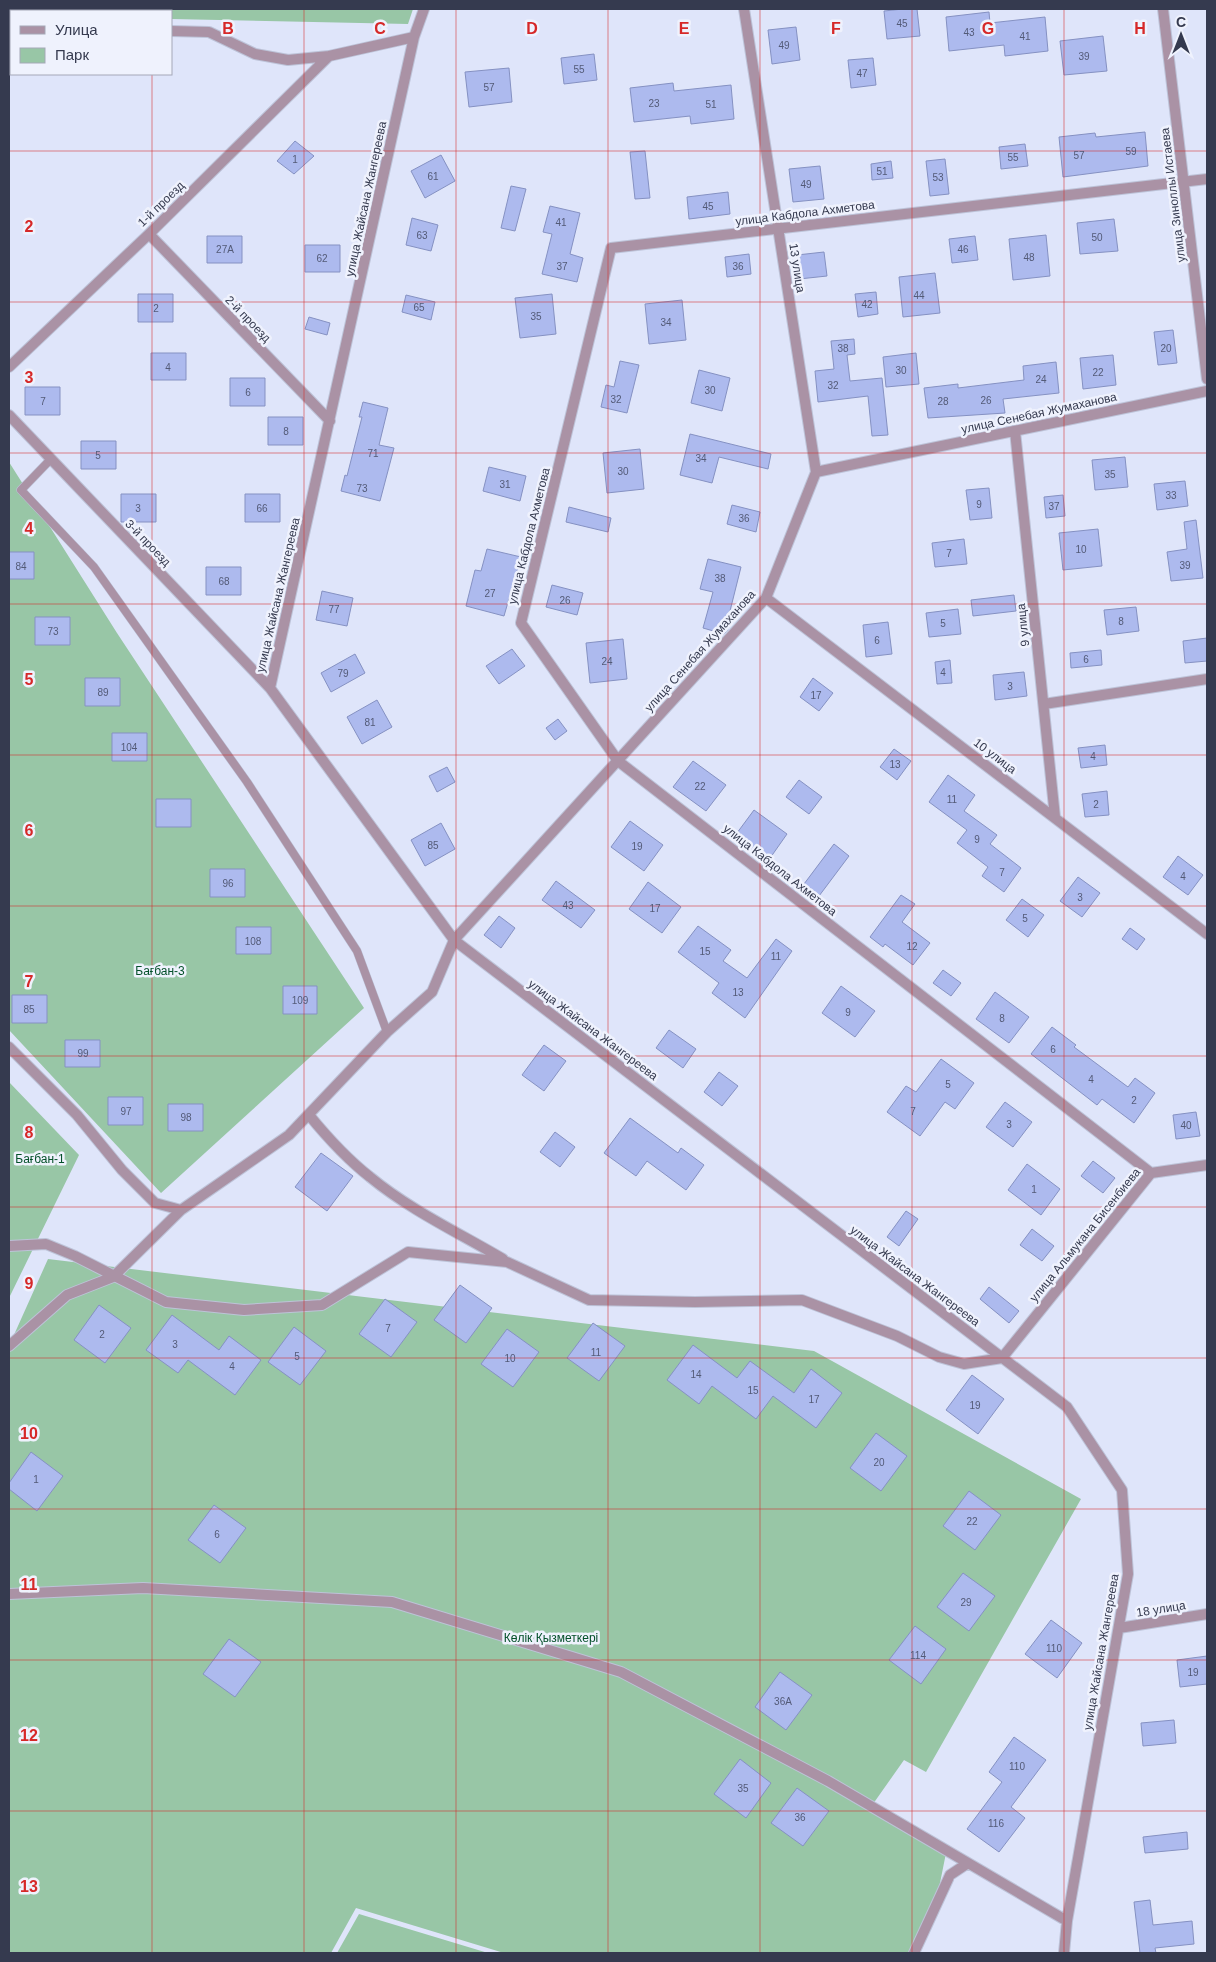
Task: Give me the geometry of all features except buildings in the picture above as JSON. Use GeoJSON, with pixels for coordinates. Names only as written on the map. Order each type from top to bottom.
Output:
{"type":"FeatureCollection","features":[{"type":"Feature","properties":{"kind":"street","name":"улица Жайсана Жангереева"},"geometry":{"type":"LineString","coordinates":[[424,9],[414,37],[270,688],[454,940],[1067,1407],[1122,1490],[1128,1574],[1067,1921],[1064,1953]]}},
{"type":"Feature","properties":{"kind":"street","name":"13 улица"},"geometry":{"type":"LineString","coordinates":[[744,9],[816,472]]}},
{"type":"Feature","properties":{"kind":"street","name":"улица Зиноллы Истаева"},"geometry":{"type":"LineString","coordinates":[[1163,9],[1207,379]]}},
{"type":"Feature","properties":{"kind":"street"},"geometry":{"type":"LineString","coordinates":[[172,31],[209,32],[255,54],[288,60],[329,56],[414,37]]}},
{"type":"Feature","properties":{"kind":"street","name":"1-й проезд"},"geometry":{"type":"LineString","coordinates":[[9,367],[149,234],[329,56]]}},
{"type":"Feature","properties":{"kind":"street","name":"улица Кабдола Ахметова"},"geometry":{"type":"LineString","coordinates":[[1151,1172],[618,761],[521,623],[611,248],[1207,179]]}},
{"type":"Feature","properties":{"kind":"street","name":"2-й проезд"},"geometry":{"type":"LineString","coordinates":[[149,234],[330,421]]}},
{"type":"Feature","properties":{"kind":"street","name":"улица Сенебая Жумаханова"},"geometry":{"type":"LineString","coordinates":[[113,1277],[181,1210],[289,1135],[387,1032],[432,992],[454,940],[766,598],[816,472],[1207,391]]}},
{"type":"Feature","properties":{"kind":"street","name":"3-й проезд"},"geometry":{"type":"LineString","coordinates":[[9,415],[270,688]]}},
{"type":"Feature","properties":{"kind":"street","name":"9 улица"},"geometry":{"type":"LineString","coordinates":[[1015,431],[1056,818]]}},
{"type":"Feature","properties":{"kind":"street","name":"10 улица"},"geometry":{"type":"LineString","coordinates":[[766,598],[1207,934]]}},
{"type":"Feature","properties":{"kind":"street"},"geometry":{"type":"LineString","coordinates":[[1044,704],[1207,679]]}},
{"type":"Feature","properties":{"kind":"street"},"geometry":{"type":"LineString","coordinates":[[9,1047],[77,1116],[122,1170],[155,1203],[181,1210]]}},
{"type":"Feature","properties":{"kind":"street"},"geometry":{"type":"LineString","coordinates":[[308,1115],[346,1156],[371,1178],[403,1200],[507,1262],[589,1300],[695,1302],[802,1300],[897,1336],[939,1357],[964,1364],[1002,1358]]}},
{"type":"Feature","properties":{"kind":"street","name":"улица Альмукана Бисенбиева"},"geometry":{"type":"LineString","coordinates":[[1002,1358],[1151,1172],[1207,1165]]}},
{"type":"Feature","properties":{"kind":"street"},"geometry":{"type":"LineString","coordinates":[[9,1246],[46,1244],[75,1256],[113,1277],[166,1302],[244,1310],[322,1305],[408,1252],[507,1262]]}},
{"type":"Feature","properties":{"kind":"street"},"geometry":{"type":"LineString","coordinates":[[9,1346],[67,1295],[113,1277]]}},
{"type":"Feature","properties":{"kind":"street"},"geometry":{"type":"LineString","coordinates":[[9,1594],[143,1588],[392,1602],[622,1672],[828,1781],[1067,1921]]}},
{"type":"Feature","properties":{"kind":"street","name":"18 улица"},"geometry":{"type":"LineString","coordinates":[[1119,1628],[1207,1614]]}},
{"type":"Feature","properties":{"kind":"street"},"geometry":{"type":"LineString","coordinates":[[914,1953],[950,1875],[968,1863]]}},
{"type":"Feature","properties":{"kind":"lane"},"geometry":{"type":"LineString","coordinates":[[50,460],[20,490],[94,567],[247,782],[356,951],[387,1032]]}},
{"type":"Feature","properties":{"kind":"green space"},"geometry":{"type":"Polygon","coordinates":[[[9,9],[413,9],[408,24],[172,19],[172,10],[10,10],[9,16],[9,9]]]}},
{"type":"Feature","properties":{"kind":"green space","name":"Бағбан-3"},"geometry":{"type":"Polygon","coordinates":[[[9,462],[117,633],[364,1008],[161,1193],[9,1030],[9,462]]]}},
{"type":"Feature","properties":{"kind":"green space","name":"Бағбан-1"},"geometry":{"type":"Polygon","coordinates":[[[9,1082],[79,1155],[9,1298],[9,1082]]]}},
{"type":"Feature","properties":{"kind":"green space","name":"Көлік Қызметкері"},"geometry":{"type":"Polygon","coordinates":[[[48,1259],[814,1351],[1081,1499],[926,1772],[904,1760],[873,1804],[946,1853],[935,1908],[915,1953],[504,1953],[356,1908],[331,1953],[9,1953],[9,1346],[48,1259]]]}},
{"type":"Feature","properties":{"kind":"green space"},"geometry":{"type":"Polygon","coordinates":[[[359,1914],[488,1953],[337,1953],[359,1914]]]}}]}
